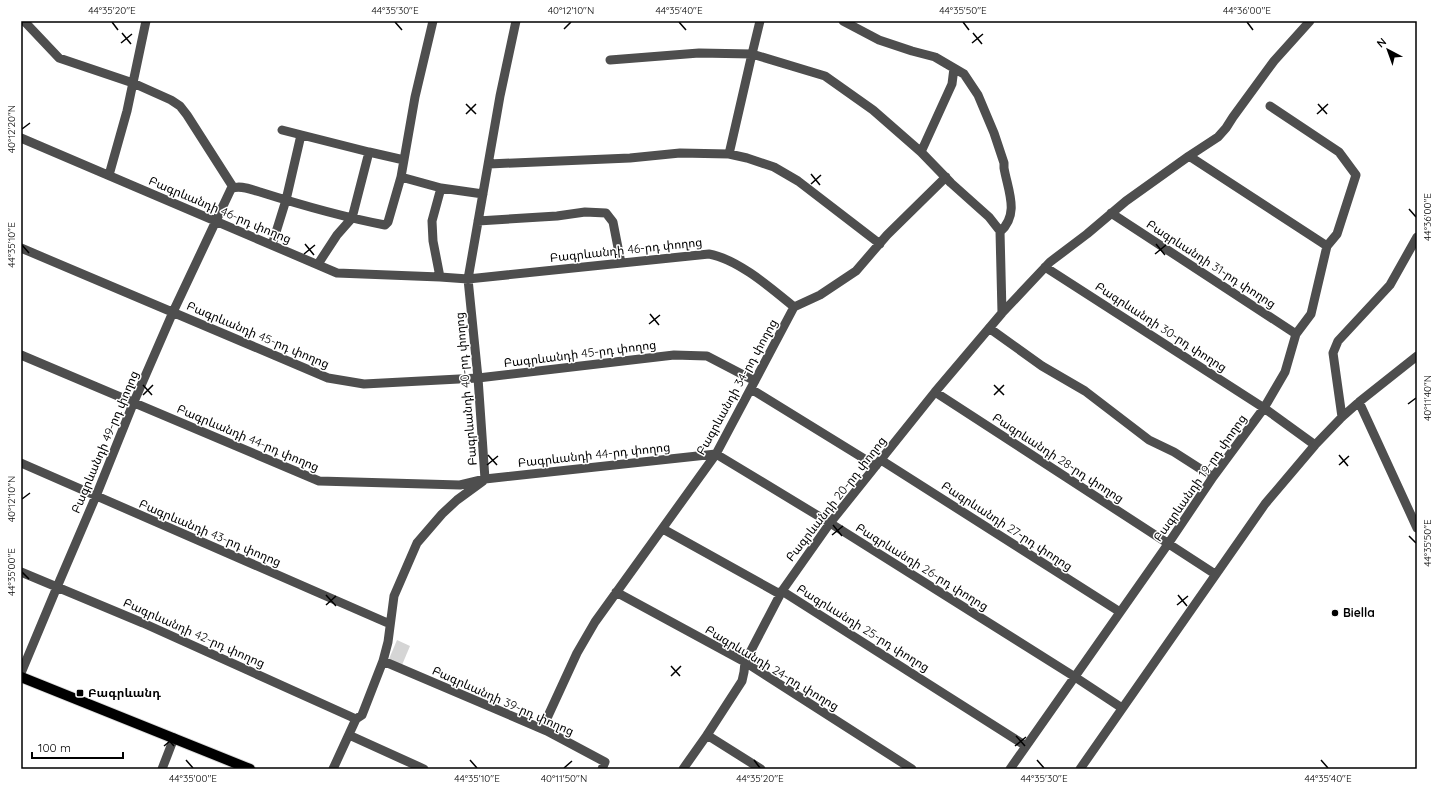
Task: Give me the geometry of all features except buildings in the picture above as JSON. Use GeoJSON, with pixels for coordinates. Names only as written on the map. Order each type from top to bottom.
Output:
{"type":"FeatureCollection","features":[{"type":"Feature","properties":{"kind":"main road"},"geometry":{"type":"LineString","coordinates":[[21,677],[250,769]]}},
{"type":"Feature","properties":{"kind":"street"},"geometry":{"type":"LineString","coordinates":[[24,21],[59,58],[132,83],[171,100],[180,106],[188,115],[233,187],[236,186],[352,218],[384,225],[388,222],[401,178],[414,97],[433,21]]}},
{"type":"Feature","properties":{"kind":"street"},"geometry":{"type":"LineString","coordinates":[[109,175],[127,111],[146,21]]}},
{"type":"Feature","properties":{"kind":"street","name":"Բագրևանդի 40-րդ փողոց"},"geometry":{"type":"LineString","coordinates":[[334,769],[356,719],[362,715],[383,661],[388,642],[394,596],[418,543],[442,514],[457,500],[485,479],[478,378],[468,279],[500,96],[516,21]]}},
{"type":"Feature","properties":{"kind":"street"},"geometry":{"type":"LineString","coordinates":[[729,154],[760,21]]}},
{"type":"Feature","properties":{"kind":"street"},"geometry":{"type":"LineString","coordinates":[[843,21],[879,40],[912,51],[935,56],[964,74],[978,95],[994,133],[1004,163],[1012,211],[1009,221],[1000,232]]}},
{"type":"Feature","properties":{"kind":"street","name":"Բագրևանդի 20-րդ փողոց"},"geometry":{"type":"LineString","coordinates":[[683,769],[742,681],[745,662],[782,591],[830,523],[935,392],[1002,313],[1045,267],[1111,213],[1189,156],[1218,137],[1274,61],[1310,21]]}},
{"type":"Feature","properties":{"kind":"street"},"geometry":{"type":"LineString","coordinates":[[610,60],[698,53],[752,54],[825,76],[873,110],[921,152],[989,217],[1000,232],[1002,313]]}},
{"type":"Feature","properties":{"kind":"street"},"geometry":{"type":"LineString","coordinates":[[921,152],[952,84],[954,68]]}},
{"type":"Feature","properties":{"kind":"street","name":"Բագրևանդի 19-րդ փողոց"},"geometry":{"type":"LineString","coordinates":[[1010,769],[1168,544],[1213,476],[1264,408],[1285,372],[1296,334],[1311,314],[1327,246],[1337,234],[1356,175],[1339,152],[1270,106]]}},
{"type":"Feature","properties":{"kind":"street"},"geometry":{"type":"LineString","coordinates":[[282,130],[404,160]]}},
{"type":"Feature","properties":{"kind":"street"},"geometry":{"type":"LineString","coordinates":[[272,244],[286,200],[301,135]]}},
{"type":"Feature","properties":{"kind":"street","name":"Բագրևանդի 46-րդ փողոց"},"geometry":{"type":"LineString","coordinates":[[21,138],[337,273],[440,277]]}},
{"type":"Feature","properties":{"kind":"street"},"geometry":{"type":"LineString","coordinates":[[318,264],[337,235],[352,218],[368,152]]}},
{"type":"Feature","properties":{"kind":"street"},"geometry":{"type":"LineString","coordinates":[[488,164],[630,158],[680,153],[729,154],[774,167],[798,181],[880,244]]}},
{"type":"Feature","properties":{"kind":"street"},"geometry":{"type":"LineString","coordinates":[[1189,156],[1327,246]]}},
{"type":"Feature","properties":{"kind":"street"},"geometry":{"type":"LineString","coordinates":[[794,308],[820,295],[856,271],[880,244],[946,177]]}},
{"type":"Feature","properties":{"kind":"street"},"geometry":{"type":"LineString","coordinates":[[401,178],[442,188],[483,194]]}},
{"type":"Feature","properties":{"kind":"street","name":"Բագրևանդի 49-րդ փողոց"},"geometry":{"type":"LineString","coordinates":[[21,673],[96,496],[133,404],[229,191],[233,187]]}},
{"type":"Feature","properties":{"kind":"street"},"geometry":{"type":"LineString","coordinates":[[442,188],[432,221],[440,277],[468,279]]}},
{"type":"Feature","properties":{"kind":"street"},"geometry":{"type":"LineString","coordinates":[[478,221],[557,216],[585,212],[606,213],[613,222],[621,263]]}},
{"type":"Feature","properties":{"kind":"street","name":"Բագրևանդի 31-րդ փողոց"},"geometry":{"type":"LineString","coordinates":[[1111,213],[1296,334]]}},
{"type":"Feature","properties":{"kind":"street"},"geometry":{"type":"LineString","coordinates":[[1342,417],[1334,352],[1338,342],[1390,285],[1417,237]]}},
{"type":"Feature","properties":{"kind":"street","name":"Բագրևանդի 45-րդ փողոց"},"geometry":{"type":"LineString","coordinates":[[21,248],[328,378],[364,384],[478,378],[674,355],[707,356],[753,385]]}},
{"type":"Feature","properties":{"kind":"street","name":"Բագրևանդի 46-րդ փողոց"},"geometry":{"type":"LineString","coordinates":[[468,279],[709,254],[718,256],[761,280],[794,308]]}},
{"type":"Feature","properties":{"kind":"street","name":"Բագրևանդի 30-րդ փողոց"},"geometry":{"type":"LineString","coordinates":[[1045,267],[1264,408],[1315,445]]}},
{"type":"Feature","properties":{"kind":"street","name":"Բագրևանդի 34-րդ փողոց"},"geometry":{"type":"LineString","coordinates":[[542,729],[577,653],[595,622],[716,454],[794,308]]}},
{"type":"Feature","properties":{"kind":"street"},"geometry":{"type":"LineString","coordinates":[[989,328],[1042,366],[1085,391],[1149,440],[1174,452],[1213,476]]}},
{"type":"Feature","properties":{"kind":"street","name":"Բագրևանդի 44-րդ փողոց"},"geometry":{"type":"LineString","coordinates":[[21,355],[133,404],[319,481],[460,485],[485,479],[716,454]]}},
{"type":"Feature","properties":{"kind":"street"},"geometry":{"type":"LineString","coordinates":[[1080,769],[1265,504],[1315,445],[1342,417],[1417,356]]}},
{"type":"Feature","properties":{"kind":"street","name":"Բագրևանդի 27-րդ փողոց"},"geometry":{"type":"LineString","coordinates":[[753,385],[1120,612]]}},
{"type":"Feature","properties":{"kind":"street","name":"Բագրևանդի 28-րդ փողոց"},"geometry":{"type":"LineString","coordinates":[[935,392],[1215,574]]}},
{"type":"Feature","properties":{"kind":"street"},"geometry":{"type":"LineString","coordinates":[[1359,402],[1417,528]]}},
{"type":"Feature","properties":{"kind":"street","name":"Բագրևանդի 26-րդ փողոց"},"geometry":{"type":"LineString","coordinates":[[716,454],[830,523],[1122,708]]}},
{"type":"Feature","properties":{"kind":"street","name":"Բագրևանդի 43-րդ փողոց"},"geometry":{"type":"LineString","coordinates":[[21,463],[390,624]]}},
{"type":"Feature","properties":{"kind":"street","name":"Բագրևանդի 25-րդ փողոց"},"geometry":{"type":"LineString","coordinates":[[663,529],[778,593],[782,591],[1026,746]]}},
{"type":"Feature","properties":{"kind":"street","name":"Բագրևանդի 42-րդ փողոց"},"geometry":{"type":"LineString","coordinates":[[21,572],[150,626],[356,719]]}},
{"type":"Feature","properties":{"kind":"street","name":"Բագրևանդի 24-րդ փողոց"},"geometry":{"type":"LineString","coordinates":[[616,592],[745,662],[912,769]]}},
{"type":"Feature","properties":{"kind":"street","name":"Բագրևանդի 39-րդ փողոց"},"geometry":{"type":"LineString","coordinates":[[383,661],[542,729],[605,762],[602,769]]}},
{"type":"Feature","properties":{"kind":"street"},"geometry":{"type":"LineString","coordinates":[[349,735],[424,769]]}},
{"type":"Feature","properties":{"kind":"street"},"geometry":{"type":"LineString","coordinates":[[707,735],[761,769]]}},
{"type":"Feature","properties":{"kind":"street"},"geometry":{"type":"LineString","coordinates":[[162,769],[174,738]]}},
{"type":"Feature","properties":{"kind":"shaded area"},"geometry":{"type":"Polygon","coordinates":[[[397,640],[410,646],[402,665],[389,659],[397,640]]]}},
{"type":"Feature","properties":{"kind":"place","name":"Biella"},"geometry":{"type":"Point","coordinates":[1335,613]}},
{"type":"Feature","properties":{"kind":"place","name":"Բագրևանդ"},"geometry":{"type":"Point","coordinates":[80,693]}}]}
